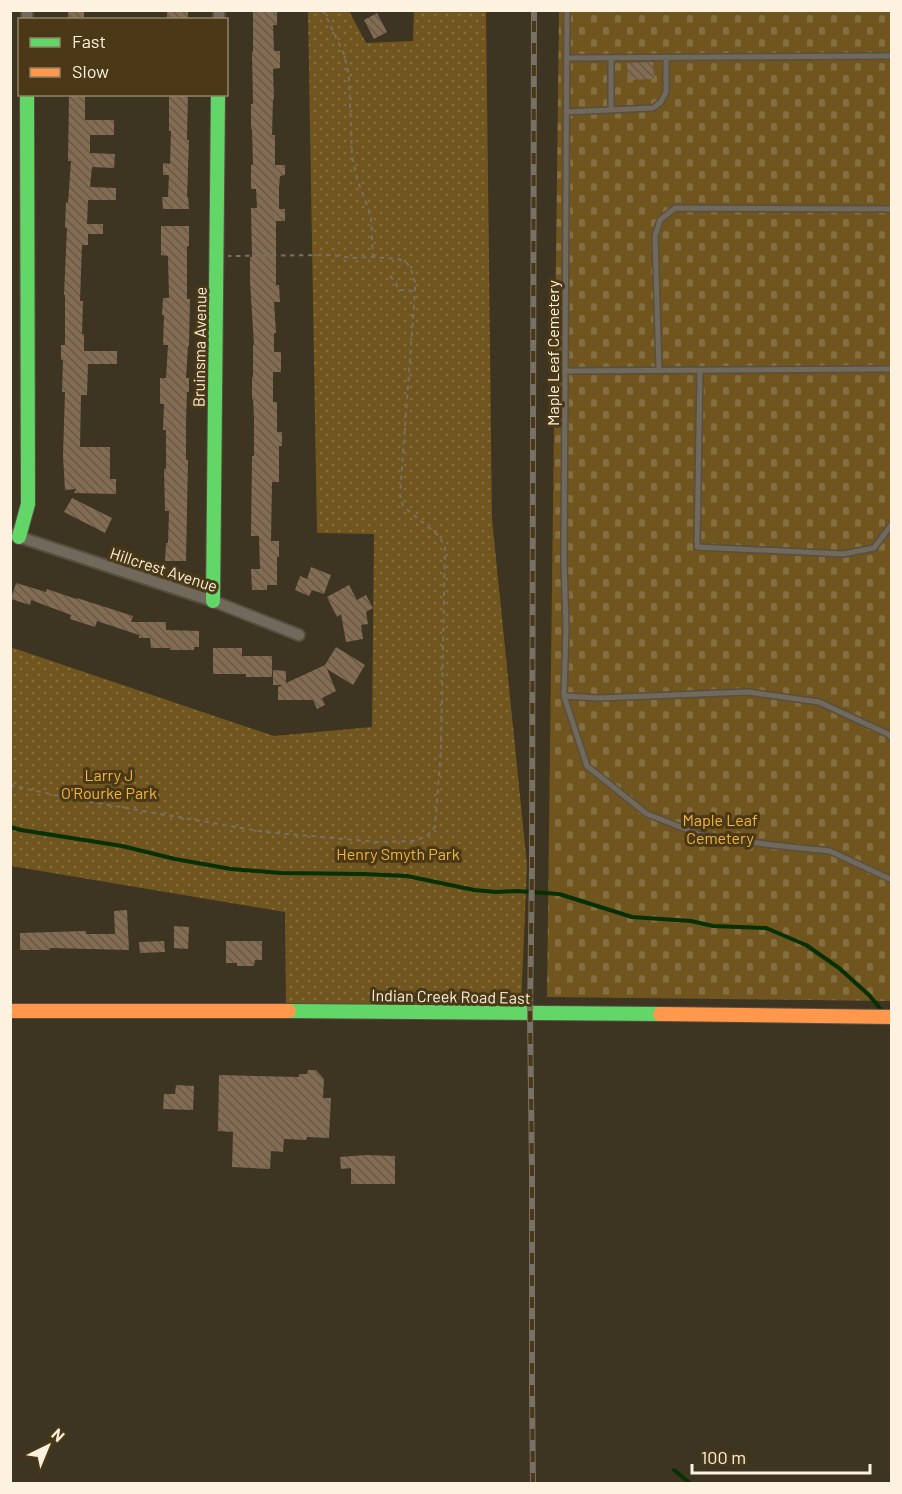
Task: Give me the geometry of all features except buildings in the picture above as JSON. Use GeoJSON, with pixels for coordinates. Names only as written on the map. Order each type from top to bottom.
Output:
{"type":"FeatureCollection","features":[{"type":"Feature","properties":{"kind":"street"},"geometry":{"type":"LineString","coordinates":[[15,536],[28,504],[27,96]]}},
{"type":"Feature","properties":{"kind":"street","name":"Bruinsma Avenue"},"geometry":{"type":"LineString","coordinates":[[213,601],[218,96]]}},
{"type":"Feature","properties":{"kind":"street","name":"Hillcrest Avenue"},"geometry":{"type":"LineString","coordinates":[[15,536],[213,601],[299,635]]}},
{"type":"Feature","properties":{"kind":"street","name":"Indian Creek Road East"},"geometry":{"type":"LineString","coordinates":[[10,1011],[339,1011],[891,1017]]}},
{"type":"Feature","properties":{"kind":"lane","name":"Maple Leaf Cemetery"},"geometry":{"type":"LineString","coordinates":[[567,10],[564,696],[587,766],[647,814],[701,835],[830,851],[891,880]]}},
{"type":"Feature","properties":{"kind":"lane"},"geometry":{"type":"LineString","coordinates":[[567,58],[891,56]]}},
{"type":"Feature","properties":{"kind":"lane"},"geometry":{"type":"LineString","coordinates":[[567,112],[653,108],[661,102],[666,92],[666,57]]}},
{"type":"Feature","properties":{"kind":"lane"},"geometry":{"type":"LineString","coordinates":[[611,58],[611,110]]}},
{"type":"Feature","properties":{"kind":"lane"},"geometry":{"type":"LineString","coordinates":[[659,371],[655,236],[660,220],[675,208],[891,209]]}},
{"type":"Feature","properties":{"kind":"lane"},"geometry":{"type":"LineString","coordinates":[[565,371],[891,369]]}},
{"type":"Feature","properties":{"kind":"lane"},"geometry":{"type":"LineString","coordinates":[[700,370],[697,547],[843,554],[874,548],[891,524]]}},
{"type":"Feature","properties":{"kind":"lane"},"geometry":{"type":"LineString","coordinates":[[564,696],[599,698],[748,692],[819,702],[888,734],[891,738]]}},
{"type":"Feature","properties":{"kind":"path"},"geometry":{"type":"LineString","coordinates":[[323,10],[344,54],[350,77],[352,155],[357,179],[371,216],[373,257]]}},
{"type":"Feature","properties":{"kind":"path"},"geometry":{"type":"LineString","coordinates":[[10,785],[68,798],[264,832],[378,842],[414,841],[428,836],[435,827],[441,750],[445,548],[439,536],[403,506],[400,495],[415,291],[411,269],[406,262],[398,259],[373,257],[216,256]]}},
{"type":"Feature","properties":{"kind":"path"},"geometry":{"type":"LineString","coordinates":[[390,276],[398,290],[415,291]]}},
{"type":"Feature","properties":{"kind":"green space","name":"Henry Smyth Park"},"geometry":{"type":"Polygon","coordinates":[[[308,11],[349,11],[366,43],[413,41],[414,11],[486,11],[492,519],[527,865],[521,1006],[286,1006],[285,912],[11,866],[10,647],[274,736],[372,727],[374,534],[317,533],[308,11]]]}},
{"type":"Feature","properties":{"kind":"green space","name":"Maple Leaf Cemetery"},"geometry":{"type":"Polygon","coordinates":[[[559,11],[891,11],[891,1001],[547,997],[559,11]]]}},
{"type":"Feature","properties":{"kind":"waterway"},"geometry":{"type":"LineString","coordinates":[[10,827],[122,846],[231,869],[281,873],[407,876],[474,890],[559,894],[632,917],[691,921],[713,926],[766,928],[806,945],[839,968],[869,995],[884,1013]]}},
{"type":"Feature","properties":{"kind":"waterway"},"geometry":{"type":"LineString","coordinates":[[674,1470],[691,1484]]}},
{"type":"Feature","properties":{"kind":"railway"},"geometry":{"type":"LineString","coordinates":[[533,1484],[530,1013],[534,10]]}},
{"type":"Feature","properties":{"kind":"traffic: fast"},"geometry":{"type":"LineString","coordinates":[[19,537],[28,504],[27,96]]}},
{"type":"Feature","properties":{"kind":"traffic: fast"},"geometry":{"type":"LineString","coordinates":[[213,601],[218,96]]}},
{"type":"Feature","properties":{"kind":"traffic: fast"},"geometry":{"type":"LineString","coordinates":[[289,1011],[660,1014]]}},
{"type":"Feature","properties":{"kind":"traffic: slow"},"geometry":{"type":"LineString","coordinates":[[10,1011],[289,1011]]}},
{"type":"Feature","properties":{"kind":"traffic: slow"},"geometry":{"type":"LineString","coordinates":[[660,1014],[892,1017]]}},
{"type":"Feature","properties":{"kind":"park label","name":"Larry J O'Rourke Park"},"geometry":{"type":"Point","coordinates":[109,783]}}]}
